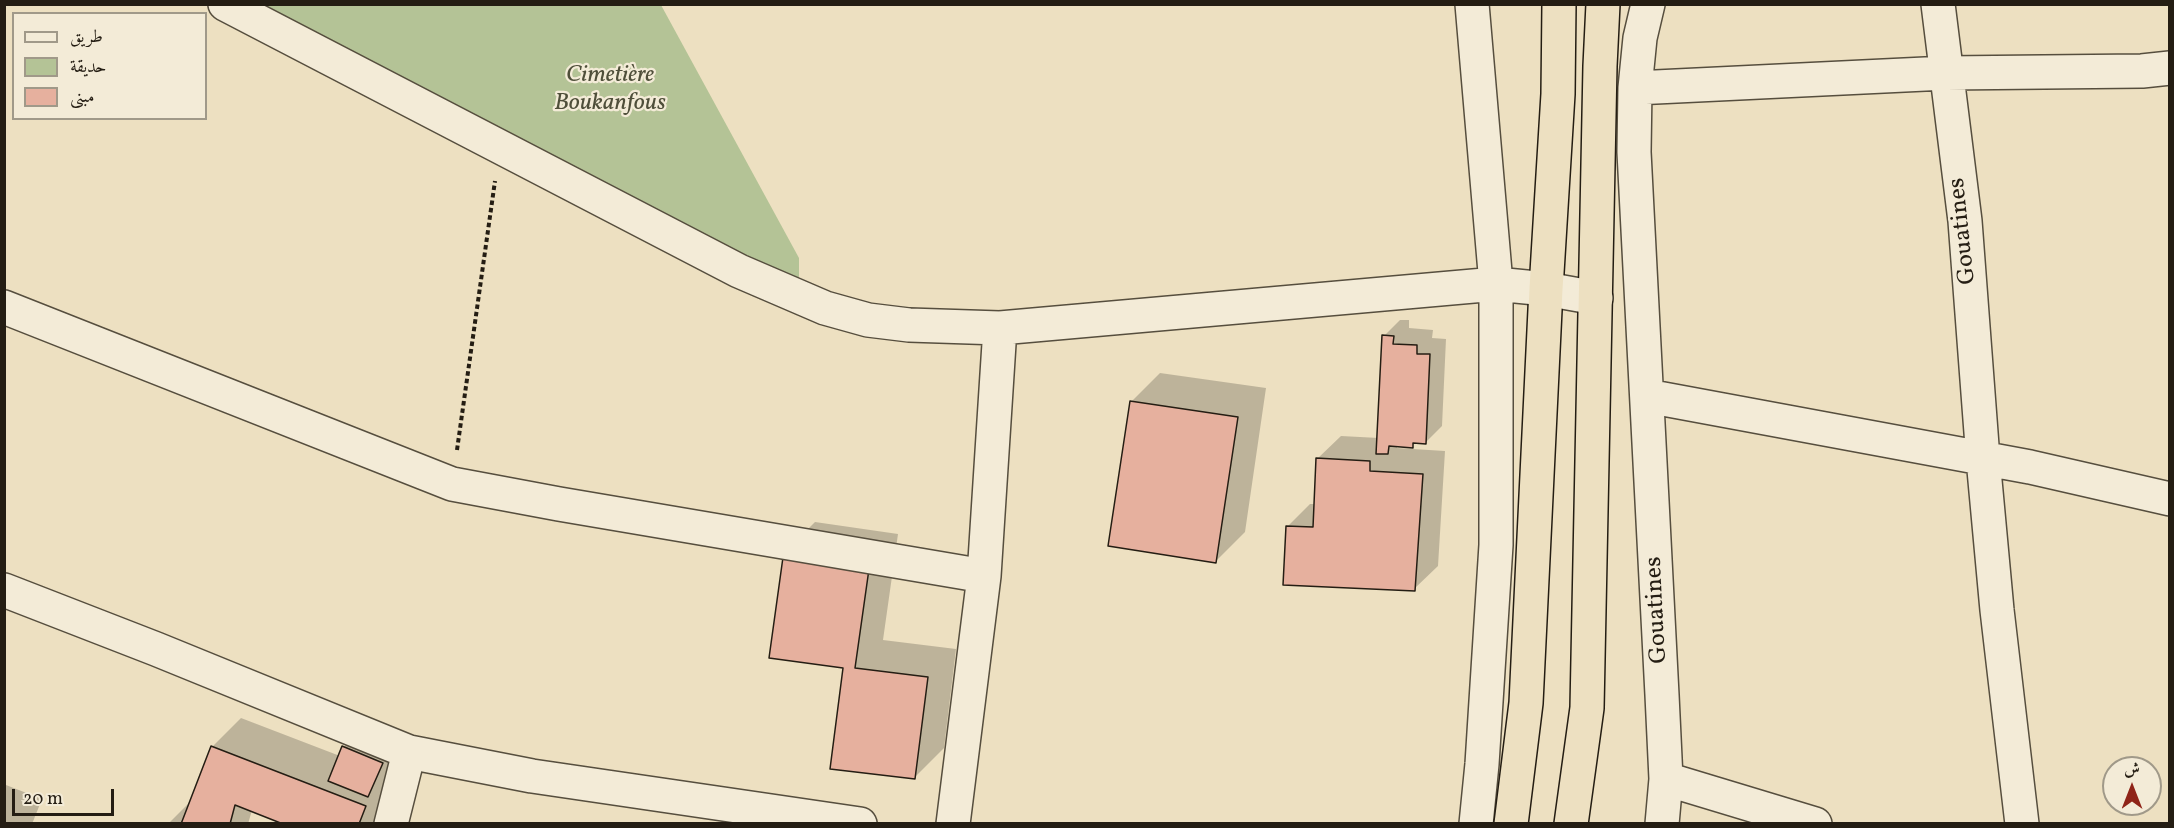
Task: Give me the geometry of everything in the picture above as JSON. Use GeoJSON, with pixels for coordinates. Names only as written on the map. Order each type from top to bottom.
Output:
{"type":"FeatureCollection","features":[{"type":"Feature","properties":{"kind":"highway"},"geometry":{"type":"LineString","coordinates":[[1511,824],[1526,703],[1558,94],[1559,4]]}},
{"type":"Feature","properties":{"kind":"highway"},"geometry":{"type":"LineString","coordinates":[[1571,824],[1587,708],[1603,4]]}},
{"type":"Feature","properties":{"kind":"street"},"geometry":{"type":"LineString","coordinates":[[225,4],[739,271],[825,308],[868,320],[909,325],[1000,328],[1497,284],[1546,289],[1596,298]]}},
{"type":"Feature","properties":{"kind":"street"},"geometry":{"type":"LineString","coordinates":[[1472,4],[1497,284],[1497,545],[1476,824]]}},
{"type":"Feature","properties":{"kind":"street","name":"Gouatines"},"geometry":{"type":"LineString","coordinates":[[1648,4],[1640,38],[1635,88],[1634,152],[1666,779],[1662,824]]}},
{"type":"Feature","properties":{"kind":"street","name":"Gouatines"},"geometry":{"type":"LineString","coordinates":[[1938,4],[1965,221],[1997,610],[2022,824]]}},
{"type":"Feature","properties":{"kind":"street"},"geometry":{"type":"LineString","coordinates":[[1635,88],[1946,73],[2142,71],[2169,68]]}},
{"type":"Feature","properties":{"kind":"street"},"geometry":{"type":"LineString","coordinates":[[4,307],[452,484],[984,576]]}},
{"type":"Feature","properties":{"kind":"street"},"geometry":{"type":"LineString","coordinates":[[953,824],[984,576],[1000,328]]}},
{"type":"Feature","properties":{"kind":"street"},"geometry":{"type":"LineString","coordinates":[[1647,396],[2030,467],[2169,499]]}},
{"type":"Feature","properties":{"kind":"street"},"geometry":{"type":"LineString","coordinates":[[4,590],[409,752],[532,776],[860,824]]}},
{"type":"Feature","properties":{"kind":"street"},"geometry":{"type":"LineString","coordinates":[[391,824],[409,752]]}},
{"type":"Feature","properties":{"kind":"street"},"geometry":{"type":"LineString","coordinates":[[1666,779],[1815,824]]}},
{"type":"Feature","properties":{"kind":"path"},"geometry":{"type":"LineString","coordinates":[[452,484],[500,147]]}},
{"type":"Feature","properties":{"kind":"green space","name":"Cimetière Boukanfous"},"geometry":{"type":"Polygon","coordinates":[[[260,5],[661,5],[799,258],[799,288],[260,5]]]}},
{"type":"Feature","properties":{"kind":"building"},"geometry":{"type":"Polygon","coordinates":[[[1382,335],[1394,336],[1393,344],[1417,345],[1417,354],[1430,354],[1426,444],[1413,443],[1413,448],[1389,446],[1388,454],[1376,454],[1382,335]]]}},
{"type":"Feature","properties":{"kind":"building"},"geometry":{"type":"Polygon","coordinates":[[[1130,401],[1238,417],[1216,563],[1108,546],[1130,401]]]}},
{"type":"Feature","properties":{"kind":"building"},"geometry":{"type":"Polygon","coordinates":[[[1316,458],[1370,461],[1370,471],[1423,474],[1415,591],[1283,585],[1286,526],[1313,527],[1316,458]]]}},
{"type":"Feature","properties":{"kind":"building"},"geometry":{"type":"Polygon","coordinates":[[[784,550],[870,562],[855,668],[928,677],[915,779],[830,769],[843,668],[769,658],[784,550]]]}},
{"type":"Feature","properties":{"kind":"building"},"geometry":{"type":"Polygon","coordinates":[[[211,746],[366,806],[359,824],[283,824],[235,805],[230,824],[181,824],[211,746]]]}},
{"type":"Feature","properties":{"kind":"building"},"geometry":{"type":"Polygon","coordinates":[[[342,746],[383,763],[368,797],[328,781],[342,746]]]}}]}
